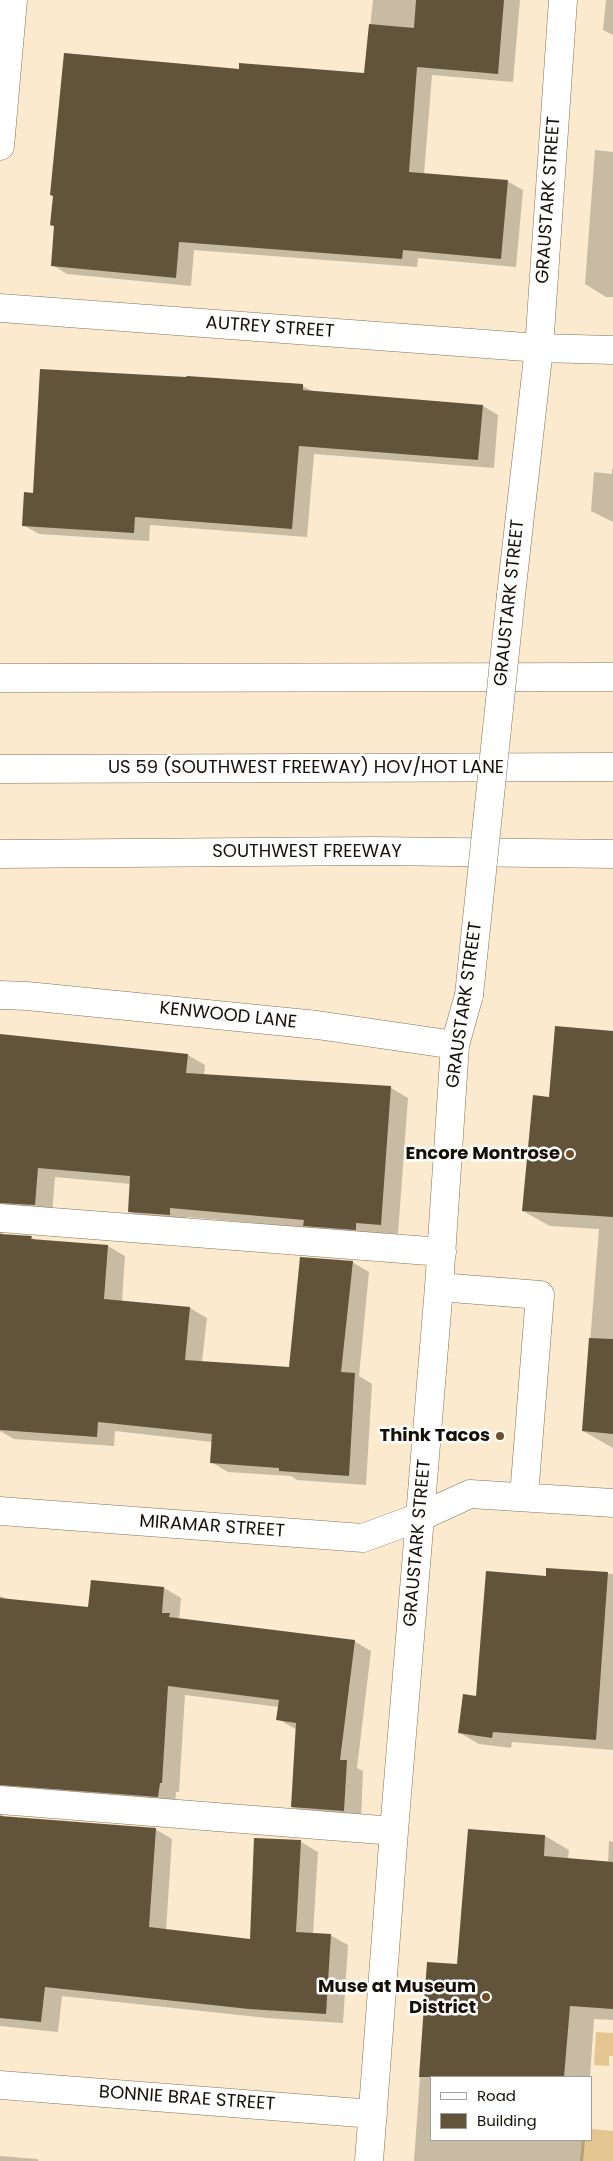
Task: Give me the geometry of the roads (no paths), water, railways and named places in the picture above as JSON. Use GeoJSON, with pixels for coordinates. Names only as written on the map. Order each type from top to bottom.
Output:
{"type":"FeatureCollection","features":[{"type":"Feature","properties":{"kind":"main road"},"geometry":{"type":"LineString","coordinates":[[0,146],[13,0]]}},
{"type":"Feature","properties":{"kind":"main road","name":"GRAUSTARK STREET"},"geometry":{"type":"LineString","coordinates":[[370,2161],[394,1830],[442,1252],[455,1045],[469,995],[539,348],[563,0]]}},
{"type":"Feature","properties":{"kind":"main road","name":"AUTREY STREET"},"geometry":{"type":"LineString","coordinates":[[0,308],[539,348],[613,350]]}},
{"type":"Feature","properties":{"kind":"main road"},"geometry":{"type":"LineString","coordinates":[[0,678],[613,677]]}},
{"type":"Feature","properties":{"kind":"main road","name":"US 59 (SOUTHWEST FREEWAY) HOV/HOT LANE"},"geometry":{"type":"LineString","coordinates":[[0,769],[613,767]]}},
{"type":"Feature","properties":{"kind":"main road","name":"SOUTHWEST FREEWAY"},"geometry":{"type":"LineString","coordinates":[[0,854],[364,851],[613,854]]}},
{"type":"Feature","properties":{"kind":"main road","name":"KENWOOD LANE"},"geometry":{"type":"LineString","coordinates":[[0,995],[317,1025],[455,1045]]}},
{"type":"Feature","properties":{"kind":"main road"},"geometry":{"type":"LineString","coordinates":[[0,1218],[442,1252]]}},
{"type":"Feature","properties":{"kind":"main road"},"geometry":{"type":"LineString","coordinates":[[439,1287],[540,1295],[524,1496]]}},
{"type":"Feature","properties":{"kind":"main road","name":"MIRAMAR STREET"},"geometry":{"type":"LineString","coordinates":[[0,1511],[363,1538],[420,1517],[470,1494],[613,1503]]}},
{"type":"Feature","properties":{"kind":"main road"},"geometry":{"type":"LineString","coordinates":[[0,1800],[394,1830]]}},
{"type":"Feature","properties":{"kind":"main road","name":"BONNIE BRAE STREET"},"geometry":{"type":"LineString","coordinates":[[0,2085],[373,2114]]}},
{"type":"Feature","properties":{"kind":"place","name":"Encore Montrose"},"geometry":{"type":"Point","coordinates":[570,1154]}},
{"type":"Feature","properties":{"kind":"place","name":"Think Tacos"},"geometry":{"type":"Point","coordinates":[500,1436]}},
{"type":"Feature","properties":{"kind":"place","name":"Muse at Museum District"},"geometry":{"type":"Point","coordinates":[486,1997]}}]}
